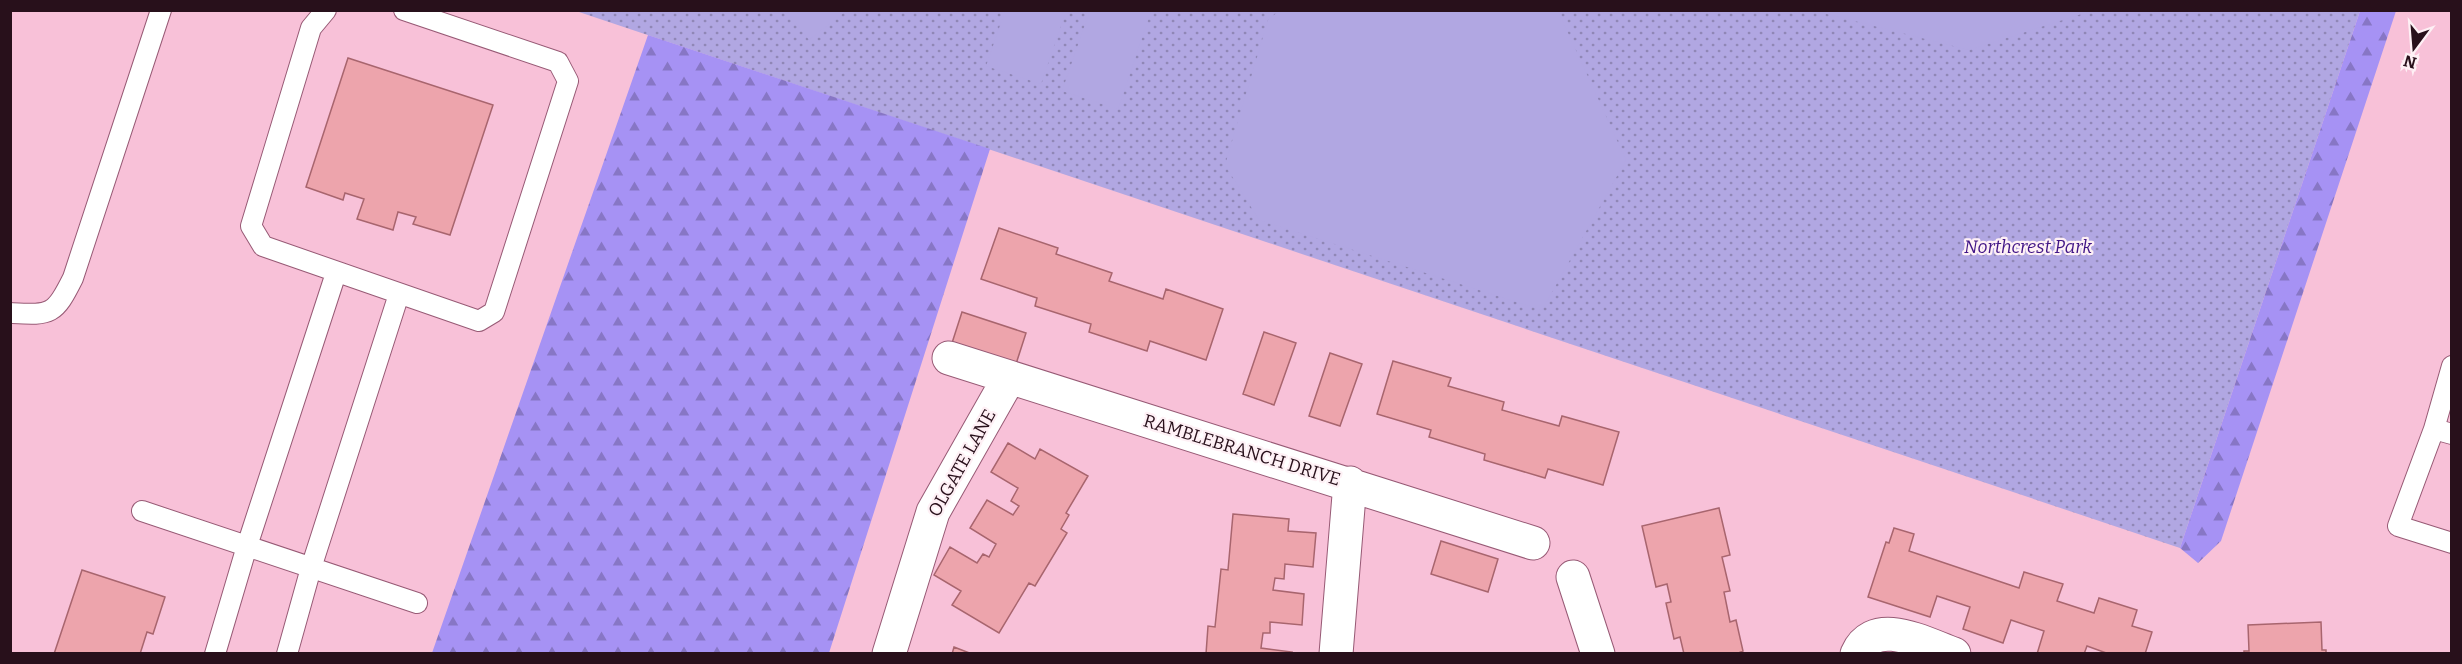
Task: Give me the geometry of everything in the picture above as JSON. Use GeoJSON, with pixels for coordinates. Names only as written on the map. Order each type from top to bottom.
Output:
{"type":"FeatureCollection","features":[{"type":"Feature","properties":{"kind":"street","name":"RAMBLEBRANCH DRIVE"},"geometry":{"type":"LineString","coordinates":[[949,358],[1350,483],[1533,543]]}},
{"type":"Feature","properties":{"kind":"street","name":"OLGATE LANE"},"geometry":{"type":"LineString","coordinates":[[889,654],[933,512],[1009,378]]}},
{"type":"Feature","properties":{"kind":"street"},"geometry":{"type":"LineString","coordinates":[[1336,654],[1350,483]]}},
{"type":"Feature","properties":{"kind":"street"},"geometry":{"type":"LineString","coordinates":[[1573,577],[1598,654]]}},
{"type":"Feature","properties":{"kind":"street"},"geometry":{"type":"LineString","coordinates":[[1857,654],[1861,644],[1875,634],[1891,633],[1954,654]]}},
{"type":"Feature","properties":{"kind":"lane"},"geometry":{"type":"LineString","coordinates":[[10,313],[44,314],[61,302],[73,278],[161,10]]}},
{"type":"Feature","properties":{"kind":"lane"},"geometry":{"type":"LineString","coordinates":[[326,10],[311,28],[250,226],[263,246],[479,321],[494,312],[568,81],[558,62],[404,10]]}},
{"type":"Feature","properties":{"kind":"lane"},"geometry":{"type":"LineString","coordinates":[[215,654],[247,546],[336,273]]}},
{"type":"Feature","properties":{"kind":"lane"},"geometry":{"type":"LineString","coordinates":[[287,654],[311,568],[399,294]]}},
{"type":"Feature","properties":{"kind":"lane"},"geometry":{"type":"LineString","coordinates":[[2451,366],[2443,431],[2398,526],[2451,543]]}},
{"type":"Feature","properties":{"kind":"lane"},"geometry":{"type":"LineString","coordinates":[[142,511],[417,603]]}},
{"type":"Feature","properties":{"kind":"green space"},"geometry":{"type":"Polygon","coordinates":[[[1090,10],[1151,11],[1118,109],[1062,91],[1090,10]]]}},
{"type":"Feature","properties":{"kind":"green space"},"geometry":{"type":"Polygon","coordinates":[[[2091,10],[1969,50],[1815,11],[2091,10]]]}},
{"type":"Feature","properties":{"kind":"green space","name":"Northcrest Park"},"geometry":{"type":"Polygon","coordinates":[[[576,11],[2360,11],[2180,548],[576,11]]]}},
{"type":"Feature","properties":{"kind":"green space"},"geometry":{"type":"Polygon","coordinates":[[[787,11],[846,11],[809,40],[787,11]]]}},
{"type":"Feature","properties":{"kind":"green space"},"geometry":{"type":"Polygon","coordinates":[[[1005,11],[1066,11],[1041,84],[986,66],[1005,11]]]}},
{"type":"Feature","properties":{"kind":"green space"},"geometry":{"type":"Polygon","coordinates":[[[1279,11],[1558,11],[1626,160],[1542,310],[1259,220],[1225,165],[1268,20],[1279,11]]]}},
{"type":"Feature","properties":{"kind":"green space"},"geometry":{"type":"Polygon","coordinates":[[[2360,11],[2396,11],[2221,541],[2198,563],[2180,548],[2360,11]]]}},
{"type":"Feature","properties":{"kind":"green space"},"geometry":{"type":"Polygon","coordinates":[[[648,35],[990,149],[829,653],[432,653],[648,35]]]}},
{"type":"Feature","properties":{"kind":"building"},"geometry":{"type":"Polygon","coordinates":[[[348,58],[493,105],[450,235],[413,224],[416,217],[398,212],[393,230],[357,219],[364,199],[345,193],[343,200],[306,187],[348,58]]]}},
{"type":"Feature","properties":{"kind":"building"},"geometry":{"type":"Polygon","coordinates":[[[999,228],[1058,248],[1056,254],[1112,273],[1109,281],[1163,299],[1166,289],[1223,309],[1206,360],[1150,341],[1147,351],[1089,332],[1091,324],[1035,306],[1037,298],[981,279],[999,228]]]}},
{"type":"Feature","properties":{"kind":"building"},"geometry":{"type":"Polygon","coordinates":[[[962,312],[1026,333],[1016,364],[952,343],[962,312]]]}},
{"type":"Feature","properties":{"kind":"building"},"geometry":{"type":"Polygon","coordinates":[[[1264,332],[1296,343],[1274,405],[1243,394],[1264,332]]]}},
{"type":"Feature","properties":{"kind":"building"},"geometry":{"type":"Polygon","coordinates":[[[1330,353],[1362,364],[1340,426],[1309,416],[1330,353]]]}},
{"type":"Feature","properties":{"kind":"building"},"geometry":{"type":"Polygon","coordinates":[[[1393,361],[1451,378],[1448,386],[1504,402],[1502,410],[1559,426],[1562,416],[1619,432],[1603,485],[1548,469],[1545,478],[1484,460],[1485,454],[1429,437],[1431,430],[1377,414],[1393,361]]]}},
{"type":"Feature","properties":{"kind":"building"},"geometry":{"type":"Polygon","coordinates":[[[1008,443],[1035,459],[1040,449],[1088,476],[1066,513],[1069,515],[1061,529],[1067,533],[1035,586],[1029,583],[999,633],[952,605],[961,591],[934,575],[950,547],[977,563],[983,554],[989,557],[996,544],[970,528],[987,500],[1013,515],[1019,506],[1011,501],[1018,488],[991,472],[1008,443]]]}},
{"type":"Feature","properties":{"kind":"building"},"geometry":{"type":"Polygon","coordinates":[[[1719,508],[1730,555],[1722,557],[1730,591],[1724,592],[1730,622],[1736,620],[1743,651],[1736,654],[1684,654],[1680,637],[1674,639],[1666,603],[1671,602],[1667,584],[1656,587],[1642,526],[1719,508]]]}},
{"type":"Feature","properties":{"kind":"building"},"geometry":{"type":"Polygon","coordinates":[[[1233,514],[1289,519],[1288,531],[1316,533],[1313,567],[1285,564],[1284,579],[1275,578],[1273,590],[1304,594],[1302,625],[1270,622],[1270,633],[1263,633],[1261,648],[1292,652],[1291,654],[1206,654],[1208,626],[1215,627],[1221,569],[1228,570],[1233,514]]]}},
{"type":"Feature","properties":{"kind":"building"},"geometry":{"type":"Polygon","coordinates":[[[1894,528],[1914,534],[1909,551],[2019,588],[2024,572],[2063,584],[2057,601],[2094,613],[2099,598],[2137,610],[2132,626],[2152,632],[2145,654],[2109,654],[2087,646],[2084,654],[2037,654],[2044,631],[2011,620],[2003,643],[1963,629],[1970,607],[1937,596],[1930,617],[1868,597],[1886,542],[1889,543],[1894,528]]]}},
{"type":"Feature","properties":{"kind":"building"},"geometry":{"type":"Polygon","coordinates":[[[1441,541],[1498,559],[1488,592],[1431,574],[1441,541]]]}},
{"type":"Feature","properties":{"kind":"building"},"geometry":{"type":"Polygon","coordinates":[[[82,570],[165,597],[153,634],[147,632],[140,654],[54,654],[82,570]]]}},
{"type":"Feature","properties":{"kind":"building"},"geometry":{"type":"Polygon","coordinates":[[[2321,622],[2322,650],[2326,650],[2326,654],[2244,654],[2244,651],[2249,651],[2248,625],[2321,622]]]}},
{"type":"Feature","properties":{"kind":"building"},"geometry":{"type":"Polygon","coordinates":[[[954,647],[972,654],[952,654],[954,647]]]}}]}
